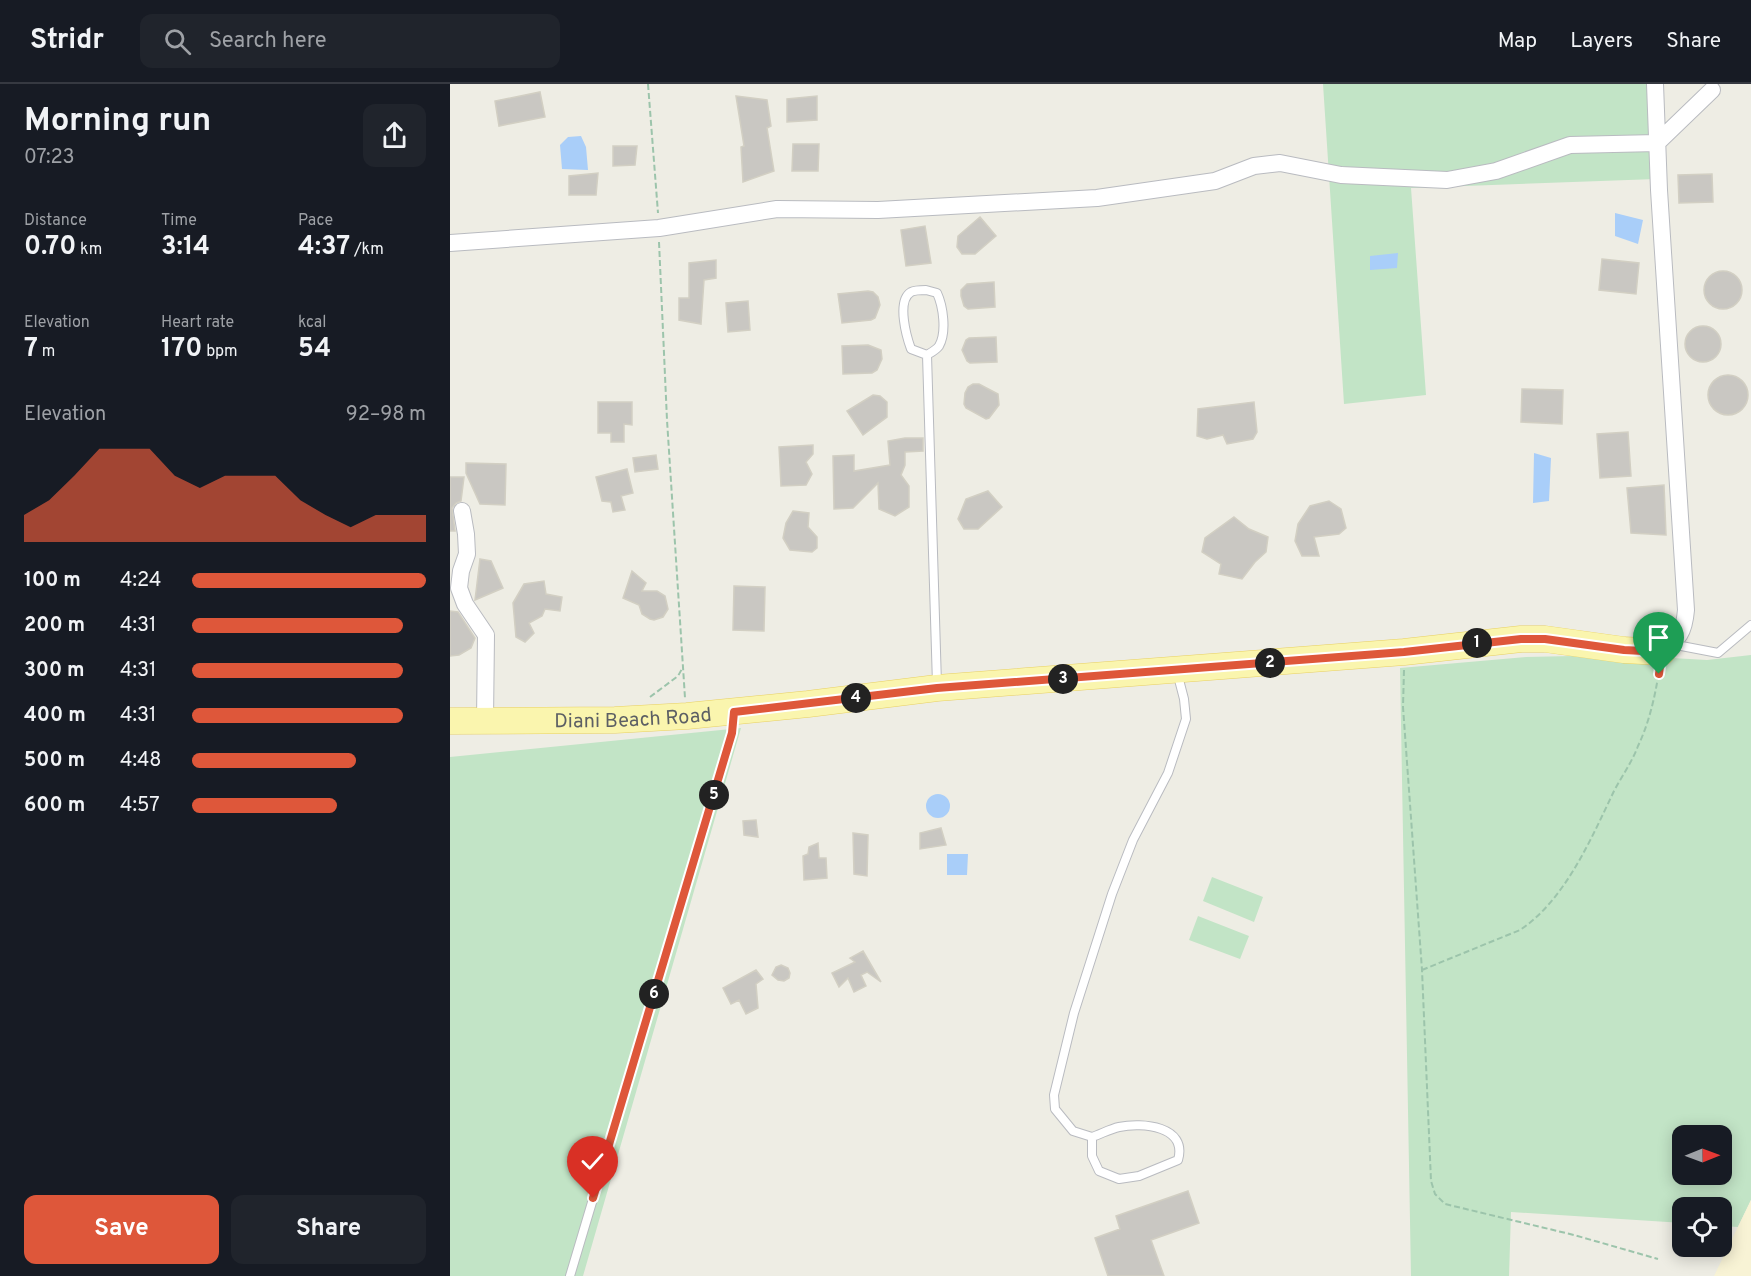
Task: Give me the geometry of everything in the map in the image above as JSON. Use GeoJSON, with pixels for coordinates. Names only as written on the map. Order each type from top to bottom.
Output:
{"type":"FeatureCollection","features":[{"type":"Feature","properties":{"kind":"main road","name":"Diani Beach Road"},"geometry":{"type":"LineString","coordinates":[[450,721],[615,720],[687,716],[937,688],[1404,652],[1510,639],[1545,639],[1624,650],[1667,648]]}},
{"type":"Feature","properties":{"kind":"street"},"geometry":{"type":"LineString","coordinates":[[1655,84],[1686,602],[1683,628],[1677,641],[1667,648]]}},
{"type":"Feature","properties":{"kind":"street"},"geometry":{"type":"LineString","coordinates":[[450,243],[659,228],[777,209],[878,210],[1097,198],[1215,181],[1254,166],[1280,163],[1341,175],[1447,180],[1496,171],[1570,145],[1657,143],[1712,90]]}},
{"type":"Feature","properties":{"kind":"street"},"geometry":{"type":"LineString","coordinates":[[462,511],[467,554],[461,571],[459,588],[465,604],[486,635],[485,720]]}},
{"type":"Feature","properties":{"kind":"lane"},"geometry":{"type":"LineString","coordinates":[[926,290],[937,293],[943,324],[937,349],[927,354],[911,350],[903,320],[908,296],[912,292],[926,290]]}},
{"type":"Feature","properties":{"kind":"lane"},"geometry":{"type":"LineString","coordinates":[[927,354],[937,688]]}},
{"type":"Feature","properties":{"kind":"lane"},"geometry":{"type":"LineString","coordinates":[[1667,648],[1718,653],[1751,625]]}},
{"type":"Feature","properties":{"kind":"lane"},"geometry":{"type":"LineString","coordinates":[[1092,1137],[1092,1156],[1099,1171],[1119,1179],[1139,1176],[1178,1160],[1180,1153],[1179,1144],[1174,1137],[1166,1131],[1143,1124],[1118,1127],[1092,1137],[1073,1131],[1055,1109],[1054,1095],[1074,1013],[1112,894],[1133,840],[1168,773],[1186,719],[1184,699],[1176,669]]}},
{"type":"Feature","properties":{"kind":"lane"},"geometry":{"type":"LineString","coordinates":[[570,1276],[729,744],[734,712]]}},
{"type":"Feature","properties":{"kind":"path"},"geometry":{"type":"LineString","coordinates":[[648,84],[659,228],[667,420],[687,716]]}},
{"type":"Feature","properties":{"kind":"path"},"geometry":{"type":"LineString","coordinates":[[1422,970],[1520,930],[1534,921],[1547,906],[1596,831],[1638,747],[1656,692],[1667,648]]}},
{"type":"Feature","properties":{"kind":"path"},"geometry":{"type":"LineString","coordinates":[[1404,652],[1403,707],[1422,970],[1431,1181],[1435,1194],[1445,1204],[1574,1235],[1658,1259]]}},
{"type":"Feature","properties":{"kind":"path"},"geometry":{"type":"LineString","coordinates":[[644,701],[678,676],[683,668]]}},
{"type":"Feature","properties":{"kind":"green space"},"geometry":{"type":"Polygon","coordinates":[[[1323,84],[1649,84],[1656,179],[1411,188],[1426,395],[1344,404],[1323,84]]]}},
{"type":"Feature","properties":{"kind":"green space"},"geometry":{"type":"Polygon","coordinates":[[[1619,655],[1707,660],[1751,655],[1751,1200],[1738,1227],[1732,1227],[1732,1197],[1672,1197],[1672,1222],[1511,1212],[1509,1276],[1411,1276],[1400,668],[1526,657],[1619,655]]]}},
{"type":"Feature","properties":{"kind":"green space"},"geometry":{"type":"Polygon","coordinates":[[[741,728],[583,1276],[450,1276],[450,757],[741,728]]]}},
{"type":"Feature","properties":{"kind":"green space"},"geometry":{"type":"Polygon","coordinates":[[[1212,877],[1263,897],[1254,922],[1203,901],[1212,877]]]}},
{"type":"Feature","properties":{"kind":"green space"},"geometry":{"type":"Polygon","coordinates":[[[1198,916],[1249,936],[1240,959],[1189,940],[1198,916]]]}},
{"type":"Feature","properties":{"kind":"sand"},"geometry":{"type":"Polygon","coordinates":[[[1751,1200],[1751,1276],[1714,1276],[1723,1257],[1732,1257],[1732,1239],[1751,1200]]]}},
{"type":"Feature","properties":{"kind":"water"},"geometry":{"type":"Polygon","coordinates":[[[581,136],[586,147],[588,170],[562,169],[560,145],[568,137],[581,136]]]}},
{"type":"Feature","properties":{"kind":"water"},"geometry":{"type":"Polygon","coordinates":[[[1615,213],[1643,220],[1638,244],[1615,236],[1615,213]]]}},
{"type":"Feature","properties":{"kind":"water"},"geometry":{"type":"Polygon","coordinates":[[[1398,253],[1397,268],[1370,270],[1370,256],[1398,253]]]}},
{"type":"Feature","properties":{"kind":"water"},"geometry":{"type":"Polygon","coordinates":[[[1534,453],[1551,458],[1549,501],[1533,503],[1534,453]]]}},
{"type":"Feature","properties":{"kind":"water"},"geometry":{"type":"Polygon","coordinates":[[[938,794],[946,798],[950,806],[946,814],[938,818],[930,814],[926,806],[930,798],[938,794]]]}},
{"type":"Feature","properties":{"kind":"water"},"geometry":{"type":"Polygon","coordinates":[[[947,854],[968,854],[967,875],[947,875],[947,854]]]}},
{"type":"Feature","properties":{"kind":"building"},"geometry":{"type":"Polygon","coordinates":[[[540,92],[545,117],[499,126],[495,101],[540,92]]]}},
{"type":"Feature","properties":{"kind":"building"},"geometry":{"type":"Polygon","coordinates":[[[736,96],[767,100],[771,126],[767,128],[774,171],[743,182],[741,147],[744,146],[736,96]]]}},
{"type":"Feature","properties":{"kind":"building"},"geometry":{"type":"Polygon","coordinates":[[[817,96],[817,120],[787,122],[787,99],[817,96]]]}},
{"type":"Feature","properties":{"kind":"building"},"geometry":{"type":"Polygon","coordinates":[[[793,144],[819,144],[818,171],[792,171],[793,144]]]}},
{"type":"Feature","properties":{"kind":"building"},"geometry":{"type":"Polygon","coordinates":[[[613,146],[637,146],[635,165],[613,166],[613,146]]]}},
{"type":"Feature","properties":{"kind":"building"},"geometry":{"type":"Polygon","coordinates":[[[598,173],[596,195],[569,195],[569,176],[598,173]]]}},
{"type":"Feature","properties":{"kind":"building"},"geometry":{"type":"Polygon","coordinates":[[[1712,174],[1713,202],[1679,203],[1678,175],[1712,174]]]}},
{"type":"Feature","properties":{"kind":"building"},"geometry":{"type":"Polygon","coordinates":[[[980,217],[996,236],[975,254],[962,254],[957,247],[958,236],[980,217]]]}},
{"type":"Feature","properties":{"kind":"building"},"geometry":{"type":"Polygon","coordinates":[[[925,226],[931,263],[906,266],[901,230],[925,226]]]}},
{"type":"Feature","properties":{"kind":"building"},"geometry":{"type":"Polygon","coordinates":[[[1602,259],[1639,263],[1636,294],[1599,290],[1602,259]]]}},
{"type":"Feature","properties":{"kind":"building"},"geometry":{"type":"Polygon","coordinates":[[[716,260],[716,278],[704,280],[701,324],[679,320],[679,298],[689,298],[689,263],[716,260]]]}},
{"type":"Feature","properties":{"kind":"building"},"geometry":{"type":"Polygon","coordinates":[[[1723,271],[1736,277],[1742,290],[1736,303],[1723,309],[1710,303],[1704,290],[1710,277],[1723,271]]]}},
{"type":"Feature","properties":{"kind":"building"},"geometry":{"type":"Polygon","coordinates":[[[994,282],[995,307],[968,309],[964,306],[961,290],[967,284],[994,282]]]}},
{"type":"Feature","properties":{"kind":"building"},"geometry":{"type":"Polygon","coordinates":[[[868,291],[878,297],[880,305],[875,318],[842,323],[838,294],[868,291]]]}},
{"type":"Feature","properties":{"kind":"building"},"geometry":{"type":"Polygon","coordinates":[[[748,301],[750,330],[728,332],[726,303],[748,301]]]}},
{"type":"Feature","properties":{"kind":"building"},"geometry":{"type":"Polygon","coordinates":[[[1703,326],[1716,331],[1721,344],[1716,357],[1703,362],[1690,357],[1685,344],[1690,331],[1703,326]]]}},
{"type":"Feature","properties":{"kind":"building"},"geometry":{"type":"Polygon","coordinates":[[[996,337],[997,362],[970,363],[967,361],[962,350],[966,340],[996,337]]]}},
{"type":"Feature","properties":{"kind":"building"},"geometry":{"type":"Polygon","coordinates":[[[868,345],[881,350],[882,359],[877,370],[872,373],[843,374],[842,346],[868,345]]]}},
{"type":"Feature","properties":{"kind":"building"},"geometry":{"type":"Polygon","coordinates":[[[1728,375],[1742,381],[1748,395],[1742,409],[1728,415],[1714,409],[1708,395],[1714,381],[1728,375]]]}},
{"type":"Feature","properties":{"kind":"building"},"geometry":{"type":"Polygon","coordinates":[[[973,384],[979,384],[998,394],[999,405],[989,418],[986,419],[966,408],[964,404],[965,393],[973,384]]]}},
{"type":"Feature","properties":{"kind":"building"},"geometry":{"type":"Polygon","coordinates":[[[1522,389],[1563,390],[1562,424],[1521,422],[1522,389]]]}},
{"type":"Feature","properties":{"kind":"building"},"geometry":{"type":"Polygon","coordinates":[[[873,395],[880,396],[887,402],[887,417],[863,435],[847,411],[873,395]]]}},
{"type":"Feature","properties":{"kind":"building"},"geometry":{"type":"Polygon","coordinates":[[[598,402],[632,402],[632,425],[624,424],[624,442],[611,442],[611,433],[598,433],[598,402]]]}},
{"type":"Feature","properties":{"kind":"building"},"geometry":{"type":"Polygon","coordinates":[[[1254,402],[1257,432],[1253,439],[1227,444],[1223,435],[1207,439],[1197,436],[1198,409],[1254,402]]]}},
{"type":"Feature","properties":{"kind":"building"},"geometry":{"type":"Polygon","coordinates":[[[1628,432],[1631,476],[1600,478],[1597,434],[1628,432]]]}},
{"type":"Feature","properties":{"kind":"building"},"geometry":{"type":"Polygon","coordinates":[[[923,438],[923,451],[905,452],[905,465],[901,475],[909,486],[909,507],[895,516],[879,509],[878,483],[853,508],[834,509],[833,456],[854,455],[854,471],[890,465],[888,441],[923,438]]]}},
{"type":"Feature","properties":{"kind":"building"},"geometry":{"type":"Polygon","coordinates":[[[813,445],[813,454],[806,462],[812,474],[806,485],[781,486],[779,447],[813,445]]]}},
{"type":"Feature","properties":{"kind":"building"},"geometry":{"type":"Polygon","coordinates":[[[656,455],[658,469],[635,472],[633,458],[656,455]]]}},
{"type":"Feature","properties":{"kind":"building"},"geometry":{"type":"Polygon","coordinates":[[[466,463],[506,464],[505,505],[480,504],[466,473],[466,463]]]}},
{"type":"Feature","properties":{"kind":"building"},"geometry":{"type":"Polygon","coordinates":[[[627,469],[633,493],[621,496],[625,510],[613,512],[611,502],[602,501],[596,477],[627,469]]]}},
{"type":"Feature","properties":{"kind":"building"},"geometry":{"type":"Polygon","coordinates":[[[450,477],[464,477],[461,501],[452,508],[455,531],[450,531],[450,477]]]}},
{"type":"Feature","properties":{"kind":"building"},"geometry":{"type":"Polygon","coordinates":[[[1664,485],[1666,535],[1631,533],[1627,488],[1664,485]]]}},
{"type":"Feature","properties":{"kind":"building"},"geometry":{"type":"Polygon","coordinates":[[[988,491],[1002,507],[978,529],[964,529],[958,519],[966,499],[988,491]]]}},
{"type":"Feature","properties":{"kind":"building"},"geometry":{"type":"Polygon","coordinates":[[[1329,501],[1341,509],[1346,528],[1339,534],[1314,537],[1319,556],[1302,556],[1295,541],[1298,524],[1310,506],[1329,501]]]}},
{"type":"Feature","properties":{"kind":"building"},"geometry":{"type":"Polygon","coordinates":[[[793,511],[809,513],[808,527],[817,537],[817,548],[812,552],[790,550],[783,538],[786,523],[793,511]]]}},
{"type":"Feature","properties":{"kind":"building"},"geometry":{"type":"Polygon","coordinates":[[[1234,517],[1249,529],[1268,537],[1266,552],[1242,579],[1219,574],[1221,564],[1202,552],[1205,538],[1234,517]]]}},
{"type":"Feature","properties":{"kind":"building"},"geometry":{"type":"Polygon","coordinates":[[[480,559],[491,561],[503,588],[475,600],[480,559]]]}},
{"type":"Feature","properties":{"kind":"building"},"geometry":{"type":"Polygon","coordinates":[[[632,571],[646,583],[642,591],[657,591],[665,596],[668,609],[663,617],[650,619],[642,614],[639,605],[623,598],[632,571]]]}},
{"type":"Feature","properties":{"kind":"building"},"geometry":{"type":"Polygon","coordinates":[[[544,581],[546,594],[562,597],[560,611],[545,609],[542,616],[529,623],[534,633],[525,642],[516,637],[513,603],[524,584],[544,581]]]}},
{"type":"Feature","properties":{"kind":"building"},"geometry":{"type":"Polygon","coordinates":[[[734,586],[765,587],[764,631],[733,630],[734,586]]]}},
{"type":"Feature","properties":{"kind":"building"},"geometry":{"type":"Polygon","coordinates":[[[450,611],[458,612],[475,638],[471,648],[459,655],[450,656],[450,611]]]}},
{"type":"Feature","properties":{"kind":"building"},"geometry":{"type":"Polygon","coordinates":[[[756,820],[758,837],[744,835],[743,821],[756,820]]]}},
{"type":"Feature","properties":{"kind":"building"},"geometry":{"type":"Polygon","coordinates":[[[941,828],[946,845],[920,849],[920,833],[941,828]]]}},
{"type":"Feature","properties":{"kind":"building"},"geometry":{"type":"Polygon","coordinates":[[[853,833],[868,835],[867,876],[854,874],[853,833]]]}},
{"type":"Feature","properties":{"kind":"building"},"geometry":{"type":"Polygon","coordinates":[[[818,843],[819,858],[826,858],[827,878],[804,880],[803,856],[808,854],[809,847],[818,843]]]}},
{"type":"Feature","properties":{"kind":"building"},"geometry":{"type":"Polygon","coordinates":[[[863,951],[881,982],[867,972],[861,975],[866,986],[854,992],[848,978],[839,987],[832,973],[855,962],[850,958],[863,951]]]}},
{"type":"Feature","properties":{"kind":"building"},"geometry":{"type":"Polygon","coordinates":[[[781,965],[788,968],[790,973],[789,978],[784,981],[772,975],[776,967],[781,965]]]}},
{"type":"Feature","properties":{"kind":"building"},"geometry":{"type":"Polygon","coordinates":[[[756,970],[763,979],[756,984],[758,1008],[746,1014],[739,1000],[731,1004],[723,988],[756,970]]]}},
{"type":"Feature","properties":{"kind":"building"},"geometry":{"type":"Polygon","coordinates":[[[1188,1191],[1199,1223],[1151,1240],[1164,1276],[1108,1276],[1095,1238],[1120,1229],[1116,1216],[1188,1191]]]}},
{"type":"Feature","properties":{"kind":"route"},"geometry":{"type":"LineString","coordinates":[[593,1198],[732,733],[734,712],[937,688],[1290,662],[1521,639],[1567,641],[1624,650],[1662,652],[1659,674]]}}]}
